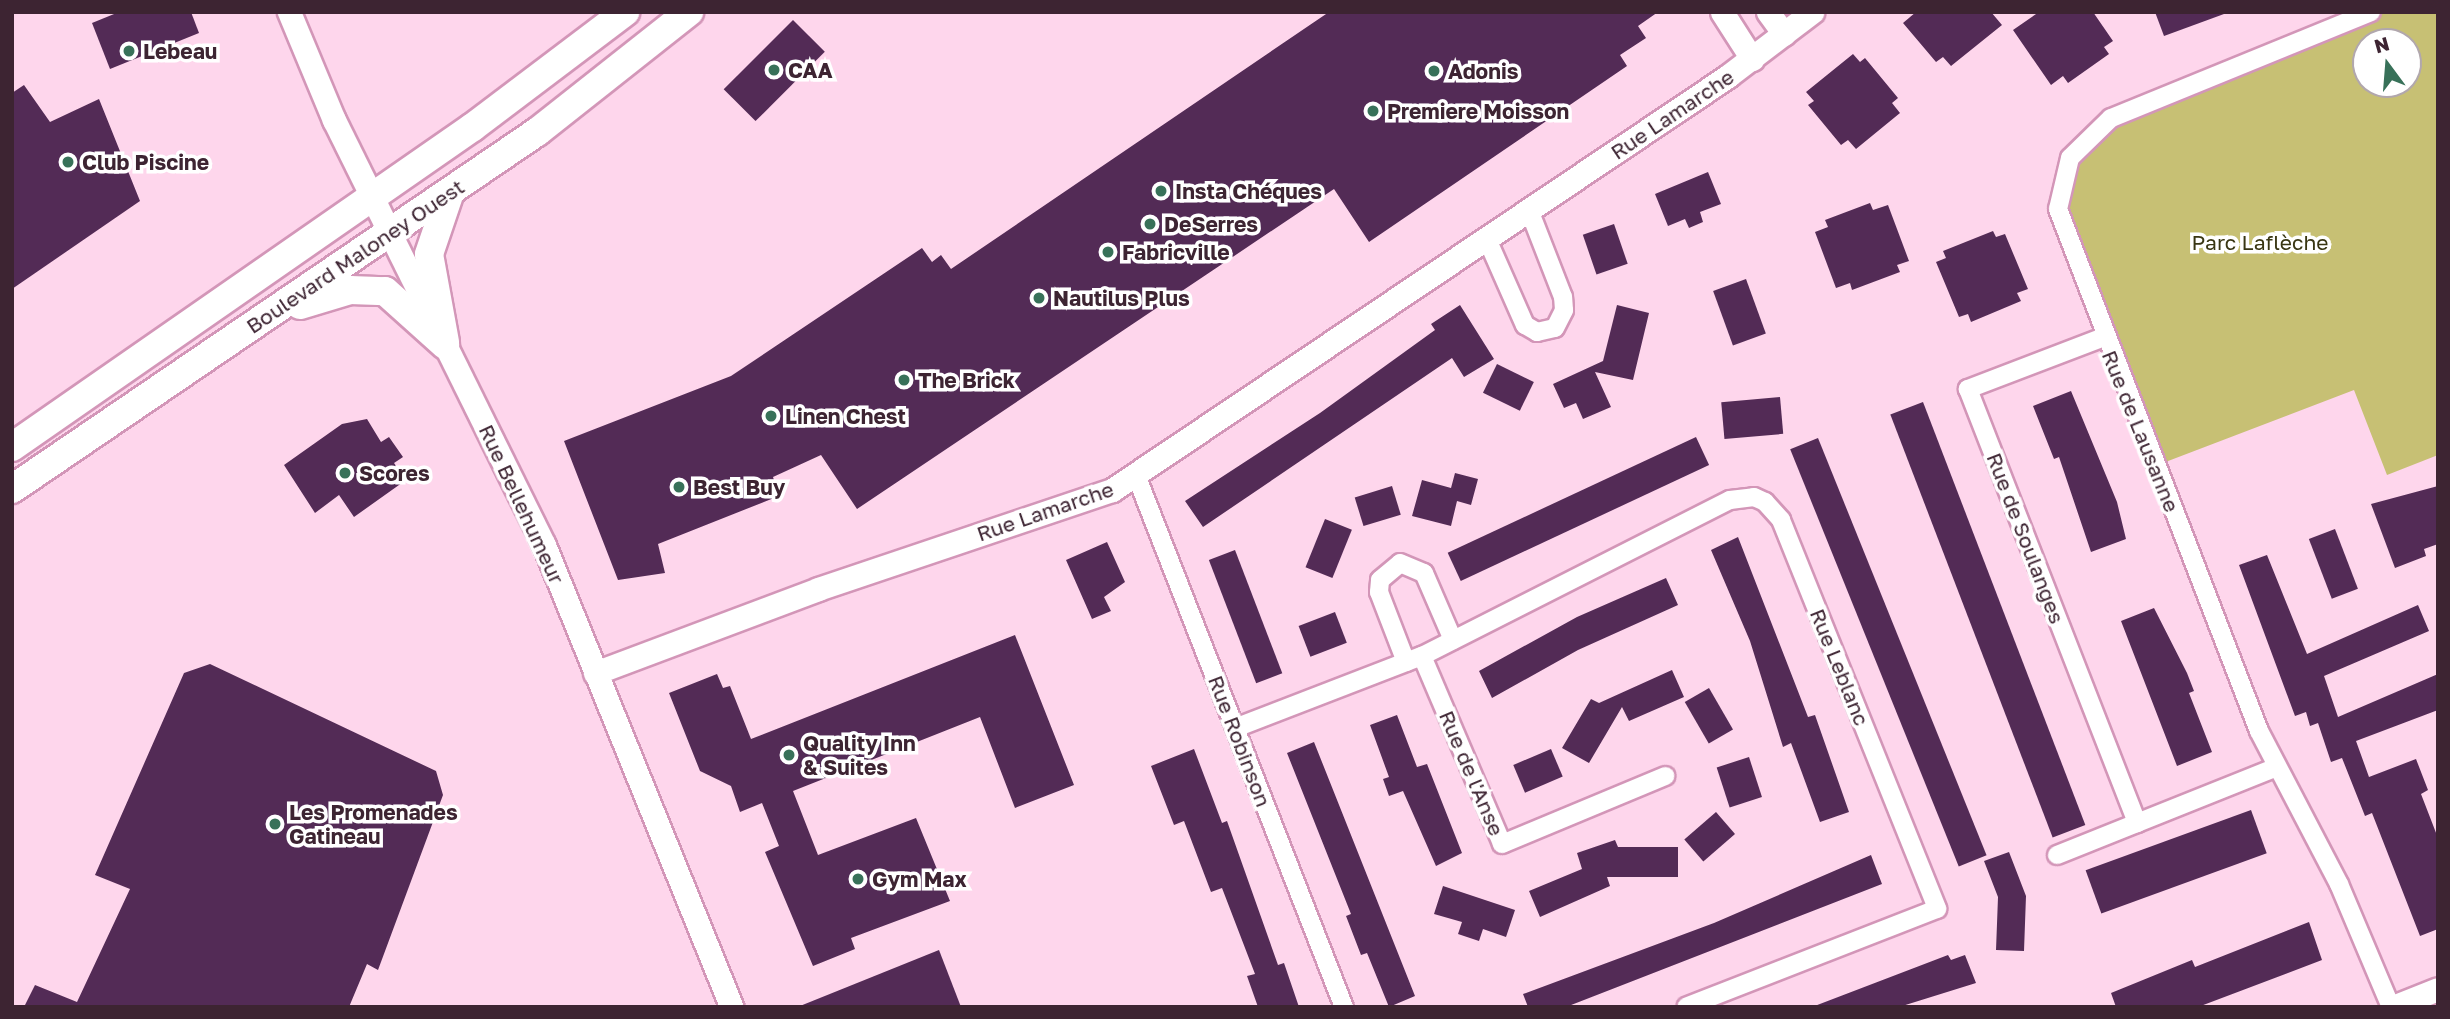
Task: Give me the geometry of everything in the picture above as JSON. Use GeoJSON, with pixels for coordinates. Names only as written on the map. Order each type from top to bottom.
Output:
{"type":"FeatureCollection","features":[{"type":"Feature","properties":{"kind":"main road","name":"Boulevard Maloney Ouest"},"geometry":{"type":"LineString","coordinates":[[12,447],[373,196],[625,12]]}},
{"type":"Feature","properties":{"kind":"main road","name":"Boulevard Maloney Ouest"},"geometry":{"type":"LineString","coordinates":[[12,489],[537,132],[689,12]]}},
{"type":"Feature","properties":{"kind":"main road"},"geometry":{"type":"LineString","coordinates":[[445,345],[429,254],[450,191]]}},
{"type":"Feature","properties":{"kind":"main road"},"geometry":{"type":"LineString","coordinates":[[264,317],[370,288],[400,299],[445,345]]}},
{"type":"Feature","properties":{"kind":"street","name":"Rue Bellehumeur"},"geometry":{"type":"LineString","coordinates":[[289,12],[390,232],[516,485],[732,1007]]}},
{"type":"Feature","properties":{"kind":"street"},"geometry":{"type":"LineString","coordinates":[[1721,12],[1752,59]]}},
{"type":"Feature","properties":{"kind":"street"},"geometry":{"type":"LineString","coordinates":[[1768,12],[1784,34]]}},
{"type":"Feature","properties":{"kind":"street","name":"Rue Lamarche"},"geometry":{"type":"LineString","coordinates":[[595,673],[829,585],[1098,495],[1136,475],[1752,59],[1812,12]]}},
{"type":"Feature","properties":{"kind":"street","name":"Rue de Lausanne"},"geometry":{"type":"LineString","coordinates":[[2371,12],[2126,111],[2080,143],[2063,176],[2058,209],[2104,337],[2275,768],[2339,884],[2392,1007]]}},
{"type":"Feature","properties":{"kind":"street"},"geometry":{"type":"LineString","coordinates":[[1487,239],[1525,325],[1537,332],[1555,328],[1564,310],[1563,297],[1529,210]]}},
{"type":"Feature","properties":{"kind":"street","name":"Rue de Soulanges"},"geometry":{"type":"LineString","coordinates":[[2104,337],[1968,390],[2137,823]]}},
{"type":"Feature","properties":{"kind":"street","name":"Rue Robinson"},"geometry":{"type":"LineString","coordinates":[[1136,475],[1343,1007]]}},
{"type":"Feature","properties":{"kind":"street","name":"Rue Leblanc"},"geometry":{"type":"LineString","coordinates":[[1235,728],[1414,659],[1730,500],[1754,497],[1781,520],[1937,909],[1686,1007]]}},
{"type":"Feature","properties":{"kind":"street"},"geometry":{"type":"LineString","coordinates":[[1414,659],[1378,592],[1380,580],[1400,563],[1424,573],[1453,640]]}},
{"type":"Feature","properties":{"kind":"street","name":"Rue de l'Anse"},"geometry":{"type":"LineString","coordinates":[[1414,659],[1502,844],[1665,776]]}},
{"type":"Feature","properties":{"kind":"street"},"geometry":{"type":"LineString","coordinates":[[2057,855],[2275,768]]}},
{"type":"Feature","properties":{"kind":"street"},"geometry":{"type":"LineString","coordinates":[[2392,1007],[2438,989]]}},
{"type":"Feature","properties":{"kind":"green space","name":"Parc Laflèche"},"geometry":{"type":"Polygon","coordinates":[[[2371,12],[2438,12],[2438,455],[2387,475],[2354,390],[2155,466],[2058,195],[2094,131],[2371,12]]]}},
{"type":"Feature","properties":{"kind":"building","name":"Lebeau"},"geometry":{"type":"Polygon","coordinates":[[[119,12],[191,12],[199,33],[110,69],[92,23],[119,12]]]}},
{"type":"Feature","properties":{"kind":"building"},"geometry":{"type":"Polygon","coordinates":[[[1329,12],[1658,12],[1638,26],[1646,38],[1620,55],[1627,66],[1369,242],[1334,189],[857,509],[821,455],[773,477],[779,496],[658,544],[665,573],[618,580],[564,441],[731,376],[922,248],[932,262],[941,255],[951,269],[1329,12]]]}},
{"type":"Feature","properties":{"kind":"building"},"geometry":{"type":"Polygon","coordinates":[[[1916,12],[1991,12],[2002,25],[1951,66],[1943,57],[1936,62],[1903,23],[1916,12]]]}},
{"type":"Feature","properties":{"kind":"building"},"geometry":{"type":"Polygon","coordinates":[[[2039,12],[2093,12],[2113,41],[2104,47],[2109,54],[2068,83],[2063,76],[2051,85],[2013,30],[2039,12]]]}},
{"type":"Feature","properties":{"kind":"building"},"geometry":{"type":"Polygon","coordinates":[[[2155,12],[2223,12],[2224,14],[2164,36],[2155,12]]]}},
{"type":"Feature","properties":{"kind":"building","name":"CAA"},"geometry":{"type":"Polygon","coordinates":[[[793,20],[825,52],[756,121],[724,89],[793,20]]]}},
{"type":"Feature","properties":{"kind":"building"},"geometry":{"type":"Polygon","coordinates":[[[1853,54],[1860,62],[1865,58],[1898,98],[1892,103],[1900,113],[1856,149],[1848,140],[1841,145],[1808,105],[1814,101],[1806,92],[1853,54]]]}},
{"type":"Feature","properties":{"kind":"building","name":"Club Piscine"},"geometry":{"type":"Polygon","coordinates":[[[24,85],[50,122],[99,99],[140,201],[12,289],[12,93],[24,85]]]}},
{"type":"Feature","properties":{"kind":"building"},"geometry":{"type":"Polygon","coordinates":[[[1708,172],[1721,204],[1700,212],[1703,222],[1689,228],[1685,219],[1668,226],[1655,194],[1708,172]]]}},
{"type":"Feature","properties":{"kind":"building"},"geometry":{"type":"Polygon","coordinates":[[[1870,203],[1873,210],[1888,205],[1909,261],[1897,265],[1900,272],[1852,290],[1850,283],[1836,288],[1815,232],[1828,227],[1825,220],[1870,203]]]}},
{"type":"Feature","properties":{"kind":"building"},"geometry":{"type":"Polygon","coordinates":[[[1614,224],[1628,264],[1596,274],[1583,235],[1614,224]]]}},
{"type":"Feature","properties":{"kind":"building"},"geometry":{"type":"Polygon","coordinates":[[[1993,231],[1996,237],[2005,234],[2028,289],[2017,293],[2021,301],[1971,322],[1968,314],[1959,317],[1936,262],[1946,258],[1943,251],[1993,231]]]}},
{"type":"Feature","properties":{"kind":"building"},"geometry":{"type":"Polygon","coordinates":[[[1746,279],[1766,334],[1733,345],[1713,291],[1746,279]]]}},
{"type":"Feature","properties":{"kind":"building"},"geometry":{"type":"Polygon","coordinates":[[[1460,305],[1494,359],[1464,377],[1452,358],[1203,527],[1185,501],[1320,413],[1435,330],[1431,324],[1460,305]]]}},
{"type":"Feature","properties":{"kind":"building"},"geometry":{"type":"Polygon","coordinates":[[[1617,305],[1649,313],[1633,380],[1595,372],[1611,407],[1583,419],[1576,403],[1564,408],[1553,384],[1603,361],[1617,305]]]}},
{"type":"Feature","properties":{"kind":"building"},"geometry":{"type":"Polygon","coordinates":[[[1497,364],[1534,382],[1520,411],[1483,393],[1497,364]]]}},
{"type":"Feature","properties":{"kind":"building"},"geometry":{"type":"Polygon","coordinates":[[[2071,391],[2117,502],[2126,539],[2091,552],[2059,457],[2054,459],[2033,406],[2071,391]]]}},
{"type":"Feature","properties":{"kind":"building"},"geometry":{"type":"Polygon","coordinates":[[[1780,397],[1783,434],[1724,439],[1721,402],[1780,397]]]}},
{"type":"Feature","properties":{"kind":"building"},"geometry":{"type":"Polygon","coordinates":[[[1923,402],[2085,825],[2053,837],[1890,415],[1923,402]]]}},
{"type":"Feature","properties":{"kind":"building","name":"Scores"},"geometry":{"type":"Polygon","coordinates":[[[367,419],[381,442],[389,437],[403,457],[394,463],[406,480],[354,517],[339,495],[315,513],[284,465],[342,424],[367,419]]]}},
{"type":"Feature","properties":{"kind":"building"},"geometry":{"type":"Polygon","coordinates":[[[1696,437],[1709,465],[1461,581],[1448,553],[1696,437]]]}},
{"type":"Feature","properties":{"kind":"building"},"geometry":{"type":"Polygon","coordinates":[[[1818,438],[1987,855],[1959,866],[1790,449],[1818,438]]]}},
{"type":"Feature","properties":{"kind":"building"},"geometry":{"type":"Polygon","coordinates":[[[1455,473],[1478,479],[1471,505],[1457,501],[1451,526],[1412,516],[1422,480],[1451,488],[1455,473]]]}},
{"type":"Feature","properties":{"kind":"building"},"geometry":{"type":"Polygon","coordinates":[[[1392,486],[1401,515],[1363,526],[1355,497],[1392,486]]]}},
{"type":"Feature","properties":{"kind":"building"},"geometry":{"type":"Polygon","coordinates":[[[2438,486],[2438,544],[2424,549],[2426,556],[2395,568],[2371,504],[2438,486]]]}},
{"type":"Feature","properties":{"kind":"building"},"geometry":{"type":"Polygon","coordinates":[[[1325,519],[1352,530],[1332,578],[1306,567],[1325,519]]]}},
{"type":"Feature","properties":{"kind":"building"},"geometry":{"type":"Polygon","coordinates":[[[2335,529],[2358,589],[2332,599],[2309,539],[2335,529]]]}},
{"type":"Feature","properties":{"kind":"building"},"geometry":{"type":"Polygon","coordinates":[[[1738,537],[1808,717],[1815,715],[1849,812],[1820,822],[1791,743],[1783,747],[1750,641],[1711,550],[1738,537]]]}},
{"type":"Feature","properties":{"kind":"building"},"geometry":{"type":"Polygon","coordinates":[[[1107,542],[1125,582],[1104,597],[1111,611],[1092,619],[1066,560],[1107,542]]]}},
{"type":"Feature","properties":{"kind":"building"},"geometry":{"type":"Polygon","coordinates":[[[1235,550],[1282,673],[1256,683],[1209,560],[1235,550]]]}},
{"type":"Feature","properties":{"kind":"building"},"geometry":{"type":"Polygon","coordinates":[[[2267,555],[2307,654],[2418,605],[2429,631],[2324,676],[2338,717],[2438,674],[2438,710],[2356,741],[2369,777],[2416,759],[2428,790],[2421,794],[2438,838],[2438,929],[2420,936],[2372,813],[2365,816],[2342,758],[2331,762],[2318,723],[2310,726],[2306,712],[2295,716],[2239,565],[2267,555]]]}},
{"type":"Feature","properties":{"kind":"building"},"geometry":{"type":"Polygon","coordinates":[[[1666,578],[1678,605],[1578,650],[1492,698],[1479,671],[1577,617],[1666,578]]]}},
{"type":"Feature","properties":{"kind":"building"},"geometry":{"type":"Polygon","coordinates":[[[2154,608],[2187,673],[2194,691],[2189,693],[2212,752],[2177,766],[2121,621],[2154,608]]]}},
{"type":"Feature","properties":{"kind":"building"},"geometry":{"type":"Polygon","coordinates":[[[1335,612],[1347,643],[1310,657],[1299,626],[1335,612]]]}},
{"type":"Feature","properties":{"kind":"building","name":"Quality Inn & Suites"},"geometry":{"type":"Polygon","coordinates":[[[1015,635],[1074,785],[1015,808],[980,717],[793,791],[818,855],[916,818],[950,901],[851,938],[855,949],[813,966],[765,852],[779,846],[762,803],[740,812],[731,786],[700,771],[669,693],[717,674],[723,688],[730,686],[751,739],[1015,635]]]}},
{"type":"Feature","properties":{"kind":"building","name":"Les Promenades Gatineau"},"geometry":{"type":"Polygon","coordinates":[[[210,664],[436,771],[443,795],[378,970],[367,964],[349,1007],[24,1007],[35,985],[77,1002],[130,889],[95,875],[184,673],[210,664]]]}},
{"type":"Feature","properties":{"kind":"building"},"geometry":{"type":"Polygon","coordinates":[[[1672,670],[1684,697],[1629,721],[1622,707],[1589,763],[1562,748],[1591,699],[1599,703],[1672,670]]]}},
{"type":"Feature","properties":{"kind":"building"},"geometry":{"type":"Polygon","coordinates":[[[1709,688],[1733,730],[1709,744],[1685,702],[1709,688]]]}},
{"type":"Feature","properties":{"kind":"building"},"geometry":{"type":"Polygon","coordinates":[[[1397,715],[1417,767],[1427,764],[1462,853],[1436,866],[1403,791],[1389,796],[1383,779],[1389,777],[1370,725],[1397,715]]]}},
{"type":"Feature","properties":{"kind":"building"},"geometry":{"type":"Polygon","coordinates":[[[1314,742],[1415,996],[1389,1007],[1367,953],[1361,955],[1346,916],[1351,914],[1287,753],[1314,742]]]}},
{"type":"Feature","properties":{"kind":"building"},"geometry":{"type":"Polygon","coordinates":[[[1194,749],[1222,823],[1227,821],[1278,965],[1284,963],[1299,1007],[1258,1007],[1247,976],[1255,974],[1222,888],[1211,892],[1184,821],[1174,825],[1151,766],[1194,749]]]}},
{"type":"Feature","properties":{"kind":"building"},"geometry":{"type":"Polygon","coordinates":[[[1551,749],[1563,777],[1525,793],[1513,765],[1551,749]]]}},
{"type":"Feature","properties":{"kind":"building"},"geometry":{"type":"Polygon","coordinates":[[[1749,757],[1762,797],[1730,807],[1717,768],[1749,757]]]}},
{"type":"Feature","properties":{"kind":"building"},"geometry":{"type":"Polygon","coordinates":[[[2251,810],[2267,853],[2101,913],[2086,870],[2251,810]]]}},
{"type":"Feature","properties":{"kind":"building"},"geometry":{"type":"Polygon","coordinates":[[[1716,812],[1735,834],[1703,861],[1684,840],[1716,812]]]}},
{"type":"Feature","properties":{"kind":"building"},"geometry":{"type":"Polygon","coordinates":[[[1615,840],[1618,847],[1678,847],[1678,877],[1607,877],[1610,886],[1540,917],[1529,891],[1582,869],[1577,853],[1615,840]]]}},
{"type":"Feature","properties":{"kind":"building"},"geometry":{"type":"Polygon","coordinates":[[[2009,852],[2026,896],[2024,951],[1996,950],[1998,897],[1984,861],[2009,852]]]}},
{"type":"Feature","properties":{"kind":"building"},"geometry":{"type":"Polygon","coordinates":[[[1871,855],[1882,884],[1566,1007],[1528,1007],[1523,994],[1714,923],[1871,855]]]}},
{"type":"Feature","properties":{"kind":"building"},"geometry":{"type":"Polygon","coordinates":[[[1443,886],[1515,910],[1506,937],[1483,929],[1479,941],[1458,934],[1462,922],[1434,914],[1443,886]]]}},
{"type":"Feature","properties":{"kind":"building"},"geometry":{"type":"Polygon","coordinates":[[[2309,922],[2322,960],[2198,1007],[2116,1007],[2111,993],[2192,960],[2195,967],[2309,922]]]}},
{"type":"Feature","properties":{"kind":"building"},"geometry":{"type":"Polygon","coordinates":[[[939,950],[961,1007],[800,1006],[939,950]]]}},
{"type":"Feature","properties":{"kind":"building"},"geometry":{"type":"Polygon","coordinates":[[[1948,955],[1951,960],[1965,955],[1976,983],[1899,1007],[1812,1007],[1948,955]]]}},
{"type":"Feature","properties":{"kind":"place","name":"Lebeau"},"geometry":{"type":"Point","coordinates":[129,51]}},
{"type":"Feature","properties":{"kind":"place","name":"CAA"},"geometry":{"type":"Point","coordinates":[774,70]}},
{"type":"Feature","properties":{"kind":"place","name":"Adonis"},"geometry":{"type":"Point","coordinates":[1434,71]}},
{"type":"Feature","properties":{"kind":"place","name":"Premiere Moisson"},"geometry":{"type":"Point","coordinates":[1373,111]}},
{"type":"Feature","properties":{"kind":"place","name":"Club Piscine"},"geometry":{"type":"Point","coordinates":[68,162]}},
{"type":"Feature","properties":{"kind":"place","name":"Insta Chéques"},"geometry":{"type":"Point","coordinates":[1161,191]}},
{"type":"Feature","properties":{"kind":"place","name":"DeSerres"},"geometry":{"type":"Point","coordinates":[1150,224]}},
{"type":"Feature","properties":{"kind":"place","name":"Fabricville"},"geometry":{"type":"Point","coordinates":[1108,252]}},
{"type":"Feature","properties":{"kind":"place","name":"Nautilus Plus"},"geometry":{"type":"Point","coordinates":[1039,298]}},
{"type":"Feature","properties":{"kind":"place","name":"The Brick"},"geometry":{"type":"Point","coordinates":[904,380]}},
{"type":"Feature","properties":{"kind":"place","name":"Linen Chest"},"geometry":{"type":"Point","coordinates":[771,416]}},
{"type":"Feature","properties":{"kind":"place","name":"Scores"},"geometry":{"type":"Point","coordinates":[345,473]}},
{"type":"Feature","properties":{"kind":"place","name":"Best Buy"},"geometry":{"type":"Point","coordinates":[679,487]}},
{"type":"Feature","properties":{"kind":"place","name":"Quality Inn & Suites"},"geometry":{"type":"Point","coordinates":[789,755]}},
{"type":"Feature","properties":{"kind":"place","name":"Les Promenades Gatineau"},"geometry":{"type":"Point","coordinates":[275,824]}},
{"type":"Feature","properties":{"kind":"place","name":"Gym Max"},"geometry":{"type":"Point","coordinates":[858,879]}}]}
